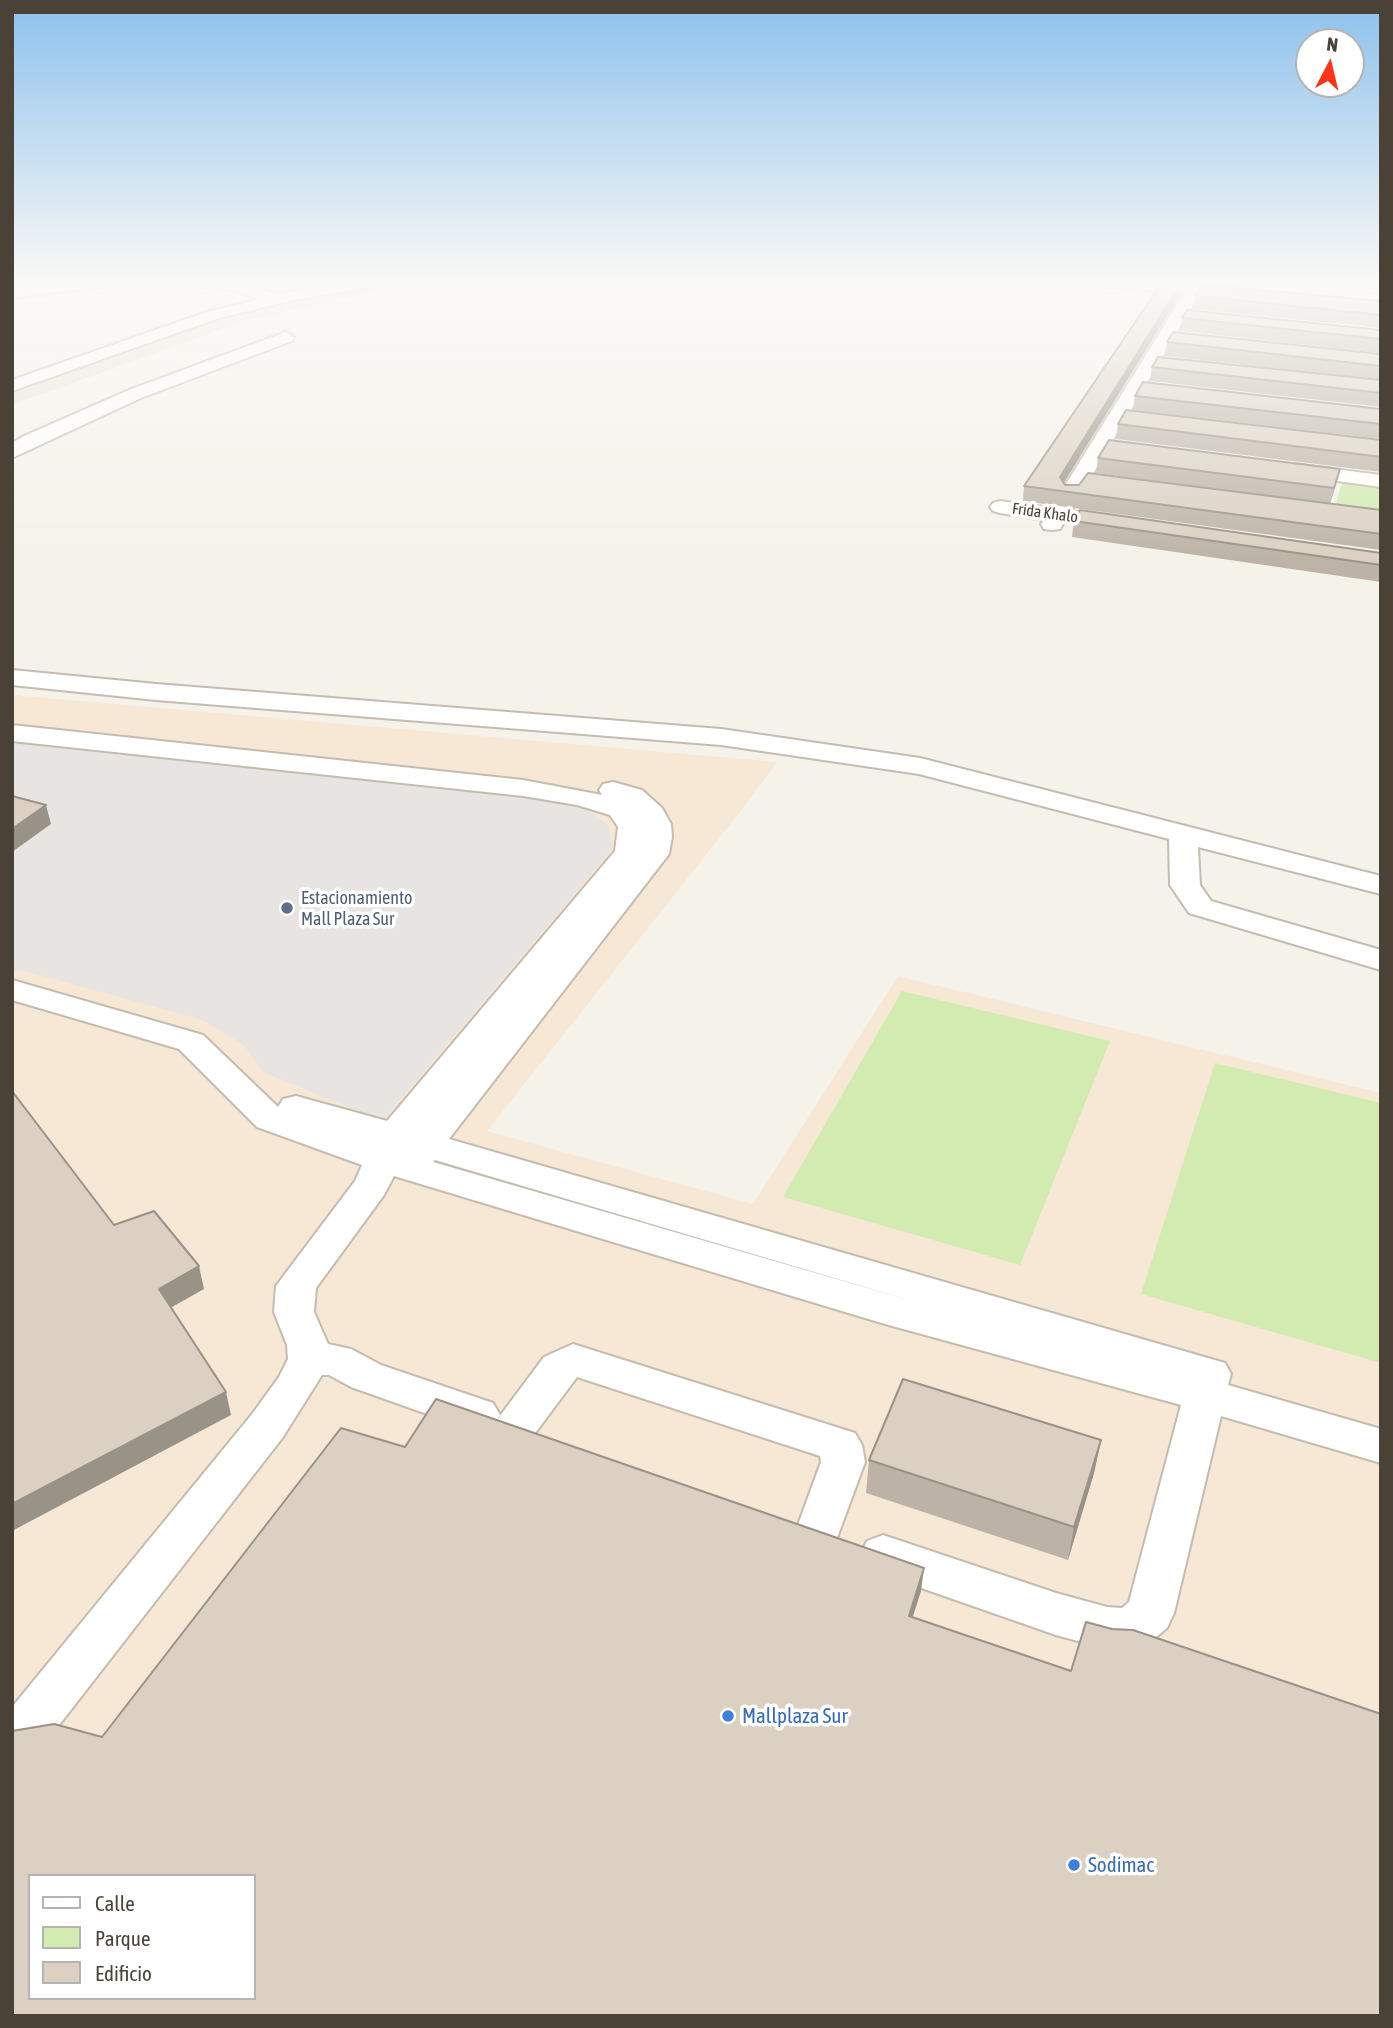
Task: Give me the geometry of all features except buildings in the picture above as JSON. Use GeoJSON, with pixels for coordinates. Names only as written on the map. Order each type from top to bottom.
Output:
{"type":"FeatureCollection","features":[{"type":"Feature","properties":{"kind":"street"},"geometry":{"type":"LineString","coordinates":[[12,386],[44,375]]}},
{"type":"Feature","properties":{"kind":"street"},"geometry":{"type":"LineString","coordinates":[[12,452],[31,440],[186,375]]}},
{"type":"Feature","properties":{"kind":"street"},"geometry":{"type":"LineString","coordinates":[[1053,524],[1100,445],[1125,417],[1150,375]]}},
{"type":"Feature","properties":{"kind":"street"},"geometry":{"type":"LineString","coordinates":[[1100,445],[1127,448]]}},
{"type":"Feature","properties":{"kind":"street"},"geometry":{"type":"LineString","coordinates":[[1274,467],[1381,481]]}},
{"type":"Feature","properties":{"kind":"street"},"geometry":{"type":"LineString","coordinates":[[1080,479],[1107,482]]}},
{"type":"Feature","properties":{"kind":"street","name":"Frida Khalo"},"geometry":{"type":"LineString","coordinates":[[1000,507],[1053,524],[1141,527]]}},
{"type":"Feature","properties":{"kind":"street"},"geometry":{"type":"LineString","coordinates":[[12,677],[156,692],[721,737],[920,766],[1381,885]]}},
{"type":"Feature","properties":{"kind":"street"},"geometry":{"type":"LineString","coordinates":[[12,726],[531,779],[613,790],[632,796],[643,806],[657,824],[658,837],[654,854],[397,1159]]}},
{"type":"Feature","properties":{"kind":"street"},"geometry":{"type":"LineString","coordinates":[[12,733],[581,796],[620,809],[632,827],[629,853],[397,1159],[296,1286],[294,1312],[308,1345],[309,1359],[294,1388],[268,1425],[30,1722]]}},
{"type":"Feature","properties":{"kind":"street"},"geometry":{"type":"LineString","coordinates":[[1183,834],[1185,885],[1200,906],[1381,960]]}},
{"type":"Feature","properties":{"kind":"street"},"geometry":{"type":"LineString","coordinates":[[12,990],[191,1041],[270,1119],[885,1309],[1381,1422]]}},
{"type":"Feature","properties":{"kind":"street"},"geometry":{"type":"LineString","coordinates":[[309,1359],[336,1360],[377,1381],[535,1435],[559,1368],[573,1360],[840,1445],[843,1462],[798,1526],[1056,1614],[1107,1628],[1130,1629],[1150,1613],[1207,1384]]}},
{"type":"Feature","properties":{"kind":"street"},"geometry":{"type":"LineString","coordinates":[[1207,1384],[1381,1446]]}},
{"type":"Feature","properties":{"kind":"shaded area"},"geometry":{"type":"Polygon","coordinates":[[[56,375],[96,375],[12,405],[12,390],[56,375]]]}},
{"type":"Feature","properties":{"kind":"shaded area"},"geometry":{"type":"Polygon","coordinates":[[[12,695],[777,762],[487,1131],[753,1204],[898,976],[1381,1093],[1381,2016],[12,2016],[12,695]]]}},
{"type":"Feature","properties":{"kind":"shaded area","name":"Estacionamiento Mall Plaza Sur"},"geometry":{"type":"Polygon","coordinates":[[[12,738],[574,799],[608,825],[614,847],[382,1121],[263,1072],[244,1045],[203,1020],[21,970],[12,970],[12,738]]]}},
{"type":"Feature","properties":{"kind":"green space"},"geometry":{"type":"Polygon","coordinates":[[[1342,481],[1381,486],[1381,514],[1335,508],[1342,481]]]}},
{"type":"Feature","properties":{"kind":"green space"},"geometry":{"type":"Polygon","coordinates":[[[902,991],[1110,1041],[1020,1265],[783,1197],[902,991]]]}},
{"type":"Feature","properties":{"kind":"green space"},"geometry":{"type":"Polygon","coordinates":[[[1215,1063],[1381,1103],[1381,1363],[1141,1294],[1215,1063]]]}},
{"type":"Feature","properties":{"kind":"place","name":"Estacionamiento Mall Plaza Sur"},"geometry":{"type":"Point","coordinates":[287,908]}},
{"type":"Feature","properties":{"kind":"place","name":"Mallplaza Sur"},"geometry":{"type":"Point","coordinates":[728,1716]}},
{"type":"Feature","properties":{"kind":"place","name":"Sodimac"},"geometry":{"type":"Point","coordinates":[1074,1865]}}]}
